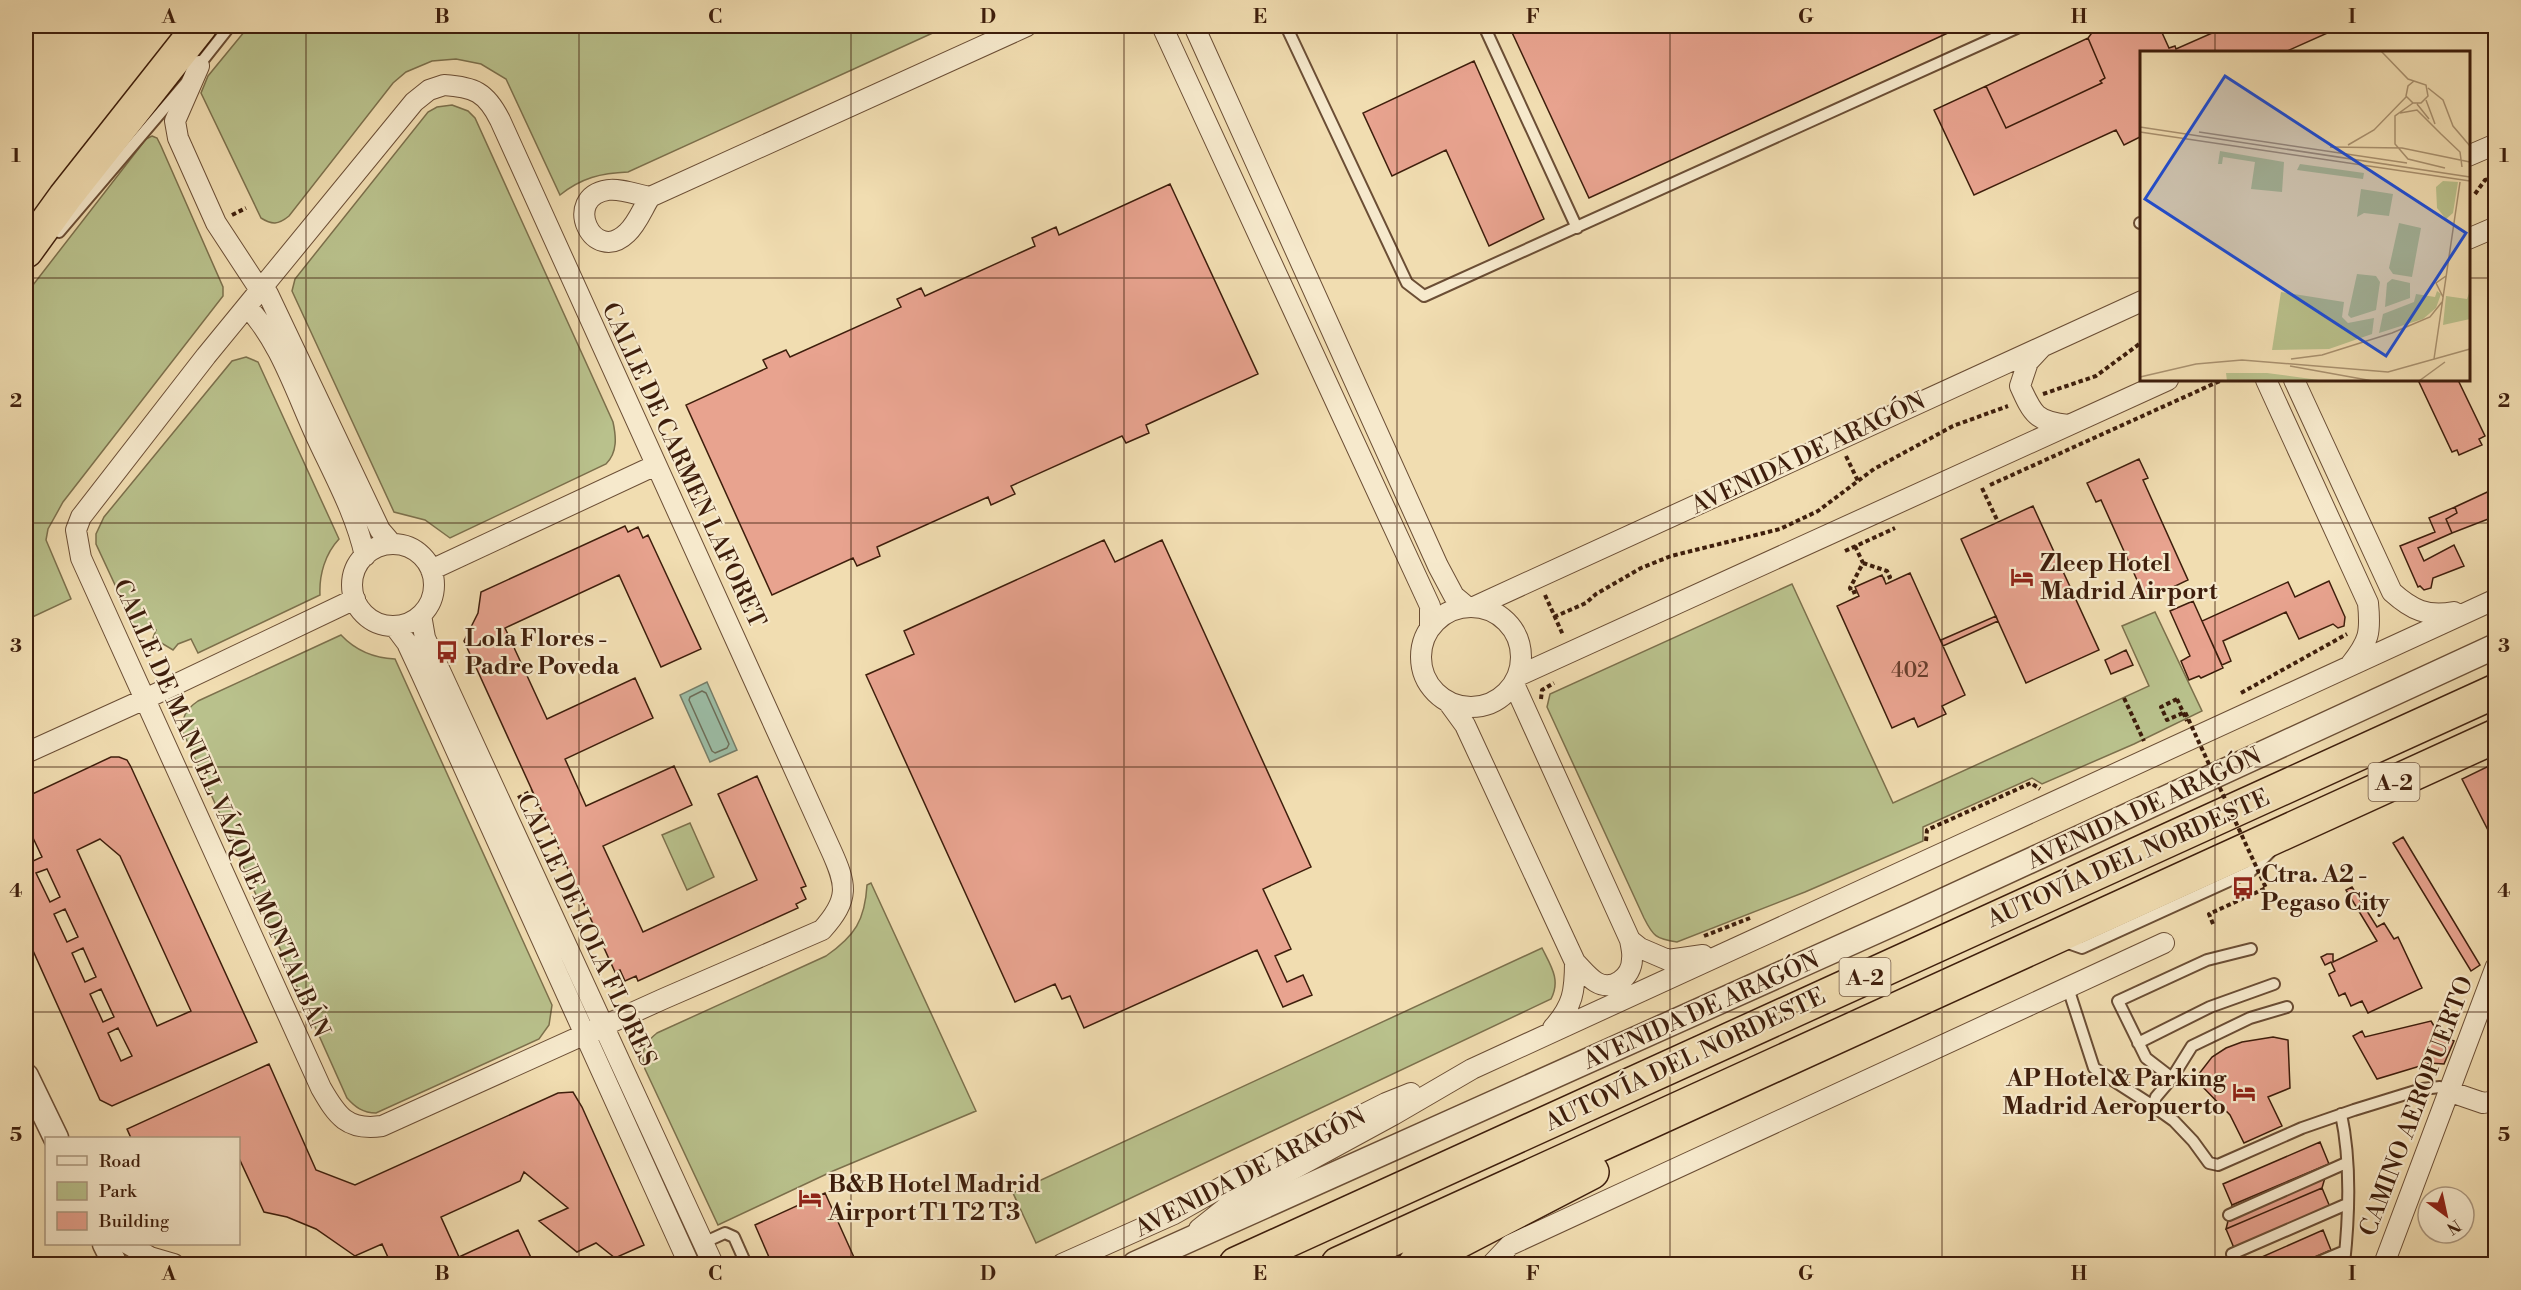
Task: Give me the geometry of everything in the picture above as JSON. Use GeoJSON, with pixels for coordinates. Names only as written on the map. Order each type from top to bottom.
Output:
{"type":"FeatureCollection","features":[{"type":"Feature","properties":{"kind":"highway"},"geometry":{"type":"LineString","coordinates":[[37,248],[65,197],[200,26]]}},
{"type":"Feature","properties":{"kind":"highway","name":"AUTOVÍA DEL NORDESTE"},"geometry":{"type":"LineString","coordinates":[[1236,1264],[2496,691]]}},
{"type":"Feature","properties":{"kind":"highway","name":"AUTOVÍA DEL NORDESTE"},"geometry":{"type":"LineString","coordinates":[[1338,1264],[2496,736]]}},
{"type":"Feature","properties":{"kind":"highway"},"geometry":{"type":"LineString","coordinates":[[1418,1263],[1944,988]]}},
{"type":"Feature","properties":{"kind":"street"},"geometry":{"type":"LineString","coordinates":[[650,197],[1027,26]]}},
{"type":"Feature","properties":{"kind":"street"},"geometry":{"type":"LineString","coordinates":[[1162,26],[1430,606],[1430,627]]}},
{"type":"Feature","properties":{"kind":"street"},"geometry":{"type":"LineString","coordinates":[[1194,26],[1438,566],[1454,596],[1471,606],[1491,610],[1504,618],[1514,630],[1520,645],[1522,660],[1516,680],[1502,697],[1485,705],[1467,708],[1449,703],[1427,684],[1420,656],[1423,641],[1430,627],[1446,613],[1471,606]]}},
{"type":"Feature","properties":{"kind":"street"},"geometry":{"type":"LineString","coordinates":[[199,66],[175,121],[178,138],[216,223],[256,284],[268,294],[380,530],[392,544]]}},
{"type":"Feature","properties":{"kind":"street","name":"CALLE DE CARMEN LAFORET"},"geometry":{"type":"LineString","coordinates":[[247,307],[414,102],[429,90],[444,85],[461,86],[478,91],[492,103],[840,868],[844,894],[838,913],[822,930],[583,1035]]}},
{"type":"Feature","properties":{"kind":"street"},"geometry":{"type":"LineString","coordinates":[[2470,156],[2496,144]]}},
{"type":"Feature","properties":{"kind":"street"},"geometry":{"type":"LineString","coordinates":[[2470,239],[2496,227]]}},
{"type":"Feature","properties":{"kind":"street","name":"AVENIDA DE ARAGÓN"},"geometry":{"type":"LineString","coordinates":[[1471,606],[2140,302]]}},
{"type":"Feature","properties":{"kind":"street"},"geometry":{"type":"LineString","coordinates":[[247,307],[257,317],[285,368],[357,526],[365,556]]}},
{"type":"Feature","properties":{"kind":"street","name":"CALLE DE MANUEL VÁZQUE MONTALBÁN"},"geometry":{"type":"LineString","coordinates":[[247,307],[81,517],[75,530],[81,558],[321,1088],[333,1110],[345,1122],[366,1128],[382,1126],[583,1035]]}},
{"type":"Feature","properties":{"kind":"street"},"geometry":{"type":"LineString","coordinates":[[2046,343],[2028,362],[2020,386],[2030,410],[2047,423],[2068,425]]}},
{"type":"Feature","properties":{"kind":"street"},"geometry":{"type":"LineString","coordinates":[[1516,680],[2166,381]]}},
{"type":"Feature","properties":{"kind":"street"},"geometry":{"type":"LineString","coordinates":[[2266,381],[2368,603],[2370,622],[2366,644],[2351,664]]}},
{"type":"Feature","properties":{"kind":"street"},"geometry":{"type":"LineString","coordinates":[[2294,381],[2392,592],[2408,606],[2437,615],[2475,608]]}},
{"type":"Feature","properties":{"kind":"street"},"geometry":{"type":"LineString","coordinates":[[431,570],[656,465]]}},
{"type":"Feature","properties":{"kind":"street"},"geometry":{"type":"LineString","coordinates":[[392,544],[416,551],[425,559],[431,570],[434,589],[432,599],[421,615],[414,621],[395,627],[375,622],[366,616],[355,599],[353,576],[365,556],[382,546],[392,544]]}},
{"type":"Feature","properties":{"kind":"street"},"geometry":{"type":"LineString","coordinates":[[26,753],[355,599]]}},
{"type":"Feature","properties":{"kind":"street"},"geometry":{"type":"LineString","coordinates":[[1181,1244],[1233,1202],[1472,1069],[1548,1032],[2496,599]]}},
{"type":"Feature","properties":{"kind":"street","name":"CALLE DE LOLA FLORES"},"geometry":{"type":"LineString","coordinates":[[421,615],[425,638],[713,1264]]}},
{"type":"Feature","properties":{"kind":"street","name":"CALLE DE LOLA FLORES"},"geometry":{"type":"LineString","coordinates":[[395,627],[412,653],[583,1035],[690,1264]]}},
{"type":"Feature","properties":{"kind":"street","name":"AVENIDA DE ARAGÓN"},"geometry":{"type":"LineString","coordinates":[[1135,1264],[1900,921],[2496,646]]}},
{"type":"Feature","properties":{"kind":"street"},"geometry":{"type":"LineString","coordinates":[[1449,703],[1465,726],[1575,962],[1598,983],[1608,985],[1618,983],[1629,973],[1632,960],[1630,940],[1516,680]]}},
{"type":"Feature","properties":{"kind":"street"},"geometry":{"type":"LineString","coordinates":[[1630,940],[1640,948],[1668,960],[1723,952]]}},
{"type":"Feature","properties":{"kind":"street"},"geometry":{"type":"LineString","coordinates":[[1492,1264],[1510,1245],[2164,943]]}},
{"type":"Feature","properties":{"kind":"street"},"geometry":{"type":"LineString","coordinates":[[1548,1032],[1565,1014],[1575,991],[1575,962]]}},
{"type":"Feature","properties":{"kind":"street","name":"CAMINO AEROPUERTO"},"geometry":{"type":"LineString","coordinates":[[2384,1264],[2496,966]]}},
{"type":"Feature","properties":{"kind":"street","name":"AVENIDA DE ARAGÓN"},"geometry":{"type":"LineString","coordinates":[[1062,1264],[1174,1214],[1245,1174],[1386,1103],[1472,1069]]}},
{"type":"Feature","properties":{"kind":"street"},"geometry":{"type":"LineString","coordinates":[[26,1077],[56,1137]]}},
{"type":"Feature","properties":{"kind":"street"},"geometry":{"type":"LineString","coordinates":[[2448,1090],[2483,1102],[2496,1101]]}},
{"type":"Feature","properties":{"kind":"street"},"geometry":{"type":"LineString","coordinates":[[106,1245],[115,1264]]}},
{"type":"Feature","properties":{"kind":"street"},"geometry":{"type":"LineString","coordinates":[[130,1245],[150,1257],[174,1264]]}},
{"type":"Feature","properties":{"kind":"lane"},"geometry":{"type":"LineString","coordinates":[[37,248],[199,66],[230,26]]}},
{"type":"Feature","properties":{"kind":"lane"},"geometry":{"type":"LineString","coordinates":[[1287,26],[1407,283],[1424,296],[2021,26]]}},
{"type":"Feature","properties":{"kind":"lane"},"geometry":{"type":"LineString","coordinates":[[1484,26],[1577,228]]}},
{"type":"Feature","properties":{"kind":"lane"},"geometry":{"type":"LineString","coordinates":[[2172,1078],[2146,1058],[2118,1001],[2207,960],[2251,949]]}},
{"type":"Feature","properties":{"kind":"lane"},"geometry":{"type":"LineString","coordinates":[[2138,1043],[2210,1007],[2274,984]]}},
{"type":"Feature","properties":{"kind":"lane"},"geometry":{"type":"LineString","coordinates":[[2068,988],[2094,1068],[2174,1121],[2209,1162],[2218,1165],[2302,1128],[2341,1114],[2422,1089],[2440,1087],[2448,1090]]}},
{"type":"Feature","properties":{"kind":"lane"},"geometry":{"type":"LineString","coordinates":[[2153,1106],[2156,1097],[2172,1078],[2192,1046],[2250,1018],[2287,1007]]}},
{"type":"Feature","properties":{"kind":"lane"},"geometry":{"type":"LineString","coordinates":[[2341,1114],[2345,1133],[2347,1204],[2344,1264]]}},
{"type":"Feature","properties":{"kind":"lane"},"geometry":{"type":"LineString","coordinates":[[2229,1215],[2346,1163]]}},
{"type":"Feature","properties":{"kind":"lane"},"geometry":{"type":"LineString","coordinates":[[2232,1254],[2347,1204]]}},
{"type":"Feature","properties":{"kind":"lane"},"geometry":{"type":"LineString","coordinates":[[703,1243],[725,1233],[734,1237],[746,1264]]}},
{"type":"Feature","properties":{"kind":"lane"},"geometry":{"type":"LineString","coordinates":[[2314,1264],[2345,1251]]}},
{"type":"Feature","properties":{"kind":"path"},"geometry":{"type":"LineString","coordinates":[[2475,194],[2485,180],[2496,177]]}},
{"type":"Feature","properties":{"kind":"path"},"geometry":{"type":"LineString","coordinates":[[2042,394],[2096,376],[2140,343]]}},
{"type":"Feature","properties":{"kind":"path"},"geometry":{"type":"LineString","coordinates":[[1972,492],[2220,381]]}},
{"type":"Feature","properties":{"kind":"path"},"geometry":{"type":"LineString","coordinates":[[1554,617],[1586,603],[1596,594],[1641,568],[1671,556],[1780,529],[1818,511],[1874,469],[1953,426],[2018,404]]}},
{"type":"Feature","properties":{"kind":"path"},"geometry":{"type":"LineString","coordinates":[[1843,450],[1858,481]]}},
{"type":"Feature","properties":{"kind":"path"},"geometry":{"type":"LineString","coordinates":[[1982,488],[1998,522]]}},
{"type":"Feature","properties":{"kind":"path"},"geometry":{"type":"LineString","coordinates":[[1835,555],[1897,527]]}},
{"type":"Feature","properties":{"kind":"path"},"geometry":{"type":"LineString","coordinates":[[1855,546],[1863,563],[1887,571],[1890,577],[1884,579]]}},
{"type":"Feature","properties":{"kind":"path"},"geometry":{"type":"LineString","coordinates":[[1857,591],[1852,593],[1850,588],[1863,563]]}},
{"type":"Feature","properties":{"kind":"path"},"geometry":{"type":"LineString","coordinates":[[1542,589],[1566,641]]}},
{"type":"Feature","properties":{"kind":"path"},"geometry":{"type":"LineString","coordinates":[[2238,694],[2339,639]]}},
{"type":"Feature","properties":{"kind":"path"},"geometry":{"type":"LineString","coordinates":[[1542,707],[1542,690],[1561,679]]}},
{"type":"Feature","properties":{"kind":"path"},"geometry":{"type":"LineString","coordinates":[[2124,698],[2145,743]]}},
{"type":"Feature","properties":{"kind":"path"},"geometry":{"type":"LineString","coordinates":[[2187,722],[2177,699],[2161,707],[2167,720],[2186,712],[2266,888],[2209,914],[2213,924]]}},
{"type":"Feature","properties":{"kind":"path"},"geometry":{"type":"LineString","coordinates":[[2177,727],[2197,717]]}},
{"type":"Feature","properties":{"kind":"path"},"geometry":{"type":"LineString","coordinates":[[2134,748],[2156,738]]}},
{"type":"Feature","properties":{"kind":"path"},"geometry":{"type":"LineString","coordinates":[[1926,844],[1927,830],[2031,783],[2042,790]]}},
{"type":"Feature","properties":{"kind":"path"},"geometry":{"type":"LineString","coordinates":[[518,798],[532,791]]}},
{"type":"Feature","properties":{"kind":"path"},"geometry":{"type":"LineString","coordinates":[[1696,939],[1752,917]]}},
{"type":"Feature","properties":{"kind":"green space"},"geometry":{"type":"Polygon","coordinates":[[[249,26],[948,26],[628,172],[592,178],[576,184],[560,195],[506,79],[481,64],[456,59],[432,61],[406,72],[393,83],[289,216],[275,223],[261,218],[201,93],[208,76],[249,26]]]}},
{"type":"Feature","properties":{"kind":"green space"},"geometry":{"type":"Polygon","coordinates":[[[452,105],[468,111],[475,118],[613,422],[615,438],[613,454],[606,464],[450,538],[425,520],[394,512],[292,291],[295,279],[428,112],[437,107],[452,105]]]}},
{"type":"Feature","properties":{"kind":"green space"},"geometry":{"type":"Polygon","coordinates":[[[152,136],[157,138],[161,146],[223,287],[223,296],[63,502],[48,529],[46,540],[71,599],[26,620],[26,294],[146,139],[152,136]]]}},
{"type":"Feature","properties":{"kind":"green space"},"geometry":{"type":"Polygon","coordinates":[[[246,357],[258,362],[339,539],[324,565],[320,595],[198,653],[191,639],[178,644],[173,650],[153,638],[156,630],[153,627],[136,630],[96,544],[96,534],[104,517],[232,361],[246,357]]]}},
{"type":"Feature","properties":{"kind":"green space"},"geometry":{"type":"Polygon","coordinates":[[[1792,584],[1893,803],[2149,686],[2122,626],[2155,612],[2202,711],[2042,784],[2032,778],[1923,827],[1923,841],[1805,892],[1677,942],[1664,940],[1653,933],[1644,918],[1547,707],[1550,694],[1792,584]]]}},
{"type":"Feature","properties":{"kind":"green space"},"geometry":{"type":"Polygon","coordinates":[[[341,635],[365,653],[395,659],[552,1005],[549,1025],[539,1039],[376,1113],[360,1109],[347,1098],[183,732],[185,714],[198,701],[341,635]]]}},
{"type":"Feature","properties":{"kind":"green space"},"geometry":{"type":"Polygon","coordinates":[[[690,823],[714,877],[687,890],[662,835],[690,823]]]}},
{"type":"Feature","properties":{"kind":"green space"},"geometry":{"type":"Polygon","coordinates":[[[871,883],[976,1111],[833,1171],[718,1225],[645,1069],[644,1049],[657,1033],[826,956],[836,949],[857,926],[864,908],[867,885],[871,883]]]}},
{"type":"Feature","properties":{"kind":"green space"},"geometry":{"type":"Polygon","coordinates":[[[1542,948],[1555,979],[1551,999],[1036,1243],[1013,1193],[1542,948]]]}},
{"type":"Feature","properties":{"kind":"water"},"geometry":{"type":"Polygon","coordinates":[[[707,682],[737,750],[710,762],[680,695],[707,682]]]}},
{"type":"Feature","properties":{"kind":"building"},"geometry":{"type":"Polygon","coordinates":[[[1509,26],[1963,26],[1589,198],[1509,26]]]}},
{"type":"Feature","properties":{"kind":"building"},"geometry":{"type":"Polygon","coordinates":[[[2097,26],[2159,26],[2169,48],[2175,46],[2176,49],[2228,26],[2343,26],[2287,51],[2140,51],[2140,137],[2124,145],[2116,130],[1974,195],[1934,110],[1986,86],[2006,128],[2102,83],[2100,81],[2105,78],[2088,38],[2097,26]]]}},
{"type":"Feature","properties":{"kind":"building"},"geometry":{"type":"Polygon","coordinates":[[[2088,38],[2105,78],[2100,81],[2102,83],[2006,128],[1986,86],[2088,38]]]}},
{"type":"Feature","properties":{"kind":"building"},"geometry":{"type":"Polygon","coordinates":[[[1474,61],[1544,219],[1489,246],[1446,150],[1392,176],[1363,113],[1474,61]]]}},
{"type":"Feature","properties":{"kind":"building"},"geometry":{"type":"Polygon","coordinates":[[[1170,184],[1258,374],[1146,425],[1149,433],[1126,443],[1122,436],[1011,486],[1015,494],[991,505],[988,497],[877,547],[880,556],[857,566],[853,558],[772,595],[686,405],[767,368],[763,360],[786,350],[790,357],[901,307],[897,299],[921,288],[925,296],[1035,246],[1032,238],[1056,227],[1059,235],[1170,184]]]}},
{"type":"Feature","properties":{"kind":"building"},"geometry":{"type":"Polygon","coordinates":[[[2418,381],[2458,381],[2485,436],[2479,439],[2482,445],[2459,455],[2457,450],[2452,452],[2418,381]]]}},
{"type":"Feature","properties":{"kind":"building"},"geometry":{"type":"Polygon","coordinates":[[[2139,459],[2148,478],[2143,480],[2188,580],[2146,600],[2101,500],[2096,502],[2087,483],[2139,459]]]}},
{"type":"Feature","properties":{"kind":"building"},"geometry":{"type":"Polygon","coordinates":[[[2496,488],[2496,516],[2452,533],[2446,519],[2457,513],[2455,507],[2496,488]]]}},
{"type":"Feature","properties":{"kind":"building","name":"Zleep Hotel Madrid Airport"},"geometry":{"type":"Polygon","coordinates":[[[2033,506],[2099,650],[2026,683],[1961,539],[2033,506]]]}},
{"type":"Feature","properties":{"kind":"building"},"geometry":{"type":"Polygon","coordinates":[[[2455,507],[2457,513],[2446,519],[2452,533],[2418,548],[2424,561],[2454,545],[2464,566],[2433,578],[2431,588],[2424,590],[2418,587],[2400,546],[2435,532],[2429,518],[2455,507]]]}},
{"type":"Feature","properties":{"kind":"building"},"geometry":{"type":"Polygon","coordinates":[[[625,526],[628,532],[638,527],[643,538],[648,535],[701,649],[661,667],[619,575],[505,628],[547,719],[635,678],[653,718],[565,759],[586,806],[674,766],[692,805],[603,846],[643,932],[757,880],[718,794],[757,776],[806,886],[801,888],[806,899],[796,904],[798,908],[638,981],[636,976],[625,981],[620,970],[615,972],[464,641],[478,613],[481,592],[625,526]]]}},
{"type":"Feature","properties":{"kind":"building"},"geometry":{"type":"Polygon","coordinates":[[[1104,540],[1115,562],[1162,540],[1311,867],[1263,889],[1291,949],[1275,956],[1287,982],[1303,975],[1312,995],[1283,1007],[1257,950],[1084,1028],[1070,996],[1062,999],[1055,984],[1015,1002],[866,675],[914,654],[904,631],[1104,540]]]}},
{"type":"Feature","properties":{"kind":"building"},"geometry":{"type":"Polygon","coordinates":[[[1910,573],[1965,695],[1942,706],[1946,714],[1918,727],[1914,718],[1892,728],[1837,606],[1859,596],[1855,587],[1882,575],[1886,584],[1910,573]]]}},
{"type":"Feature","properties":{"kind":"building"},"geometry":{"type":"Polygon","coordinates":[[[2329,581],[2345,617],[2344,626],[2338,628],[2333,624],[2299,639],[2286,612],[2223,641],[2231,661],[2222,665],[2202,621],[2288,582],[2295,597],[2329,581]]]}},
{"type":"Feature","properties":{"kind":"building"},"geometry":{"type":"Polygon","coordinates":[[[2193,601],[2223,668],[2201,678],[2199,676],[2189,680],[2181,661],[2190,656],[2170,611],[2193,601]]]}},
{"type":"Feature","properties":{"kind":"building"},"geometry":{"type":"Polygon","coordinates":[[[1996,616],[1998,621],[1943,646],[1941,640],[1996,616]]]}},
{"type":"Feature","properties":{"kind":"building"},"geometry":{"type":"Polygon","coordinates":[[[2126,650],[2133,665],[2111,674],[2105,660],[2126,650]]]}},
{"type":"Feature","properties":{"kind":"building"},"geometry":{"type":"Polygon","coordinates":[[[111,757],[127,760],[257,1042],[112,1106],[100,1100],[26,935],[26,797],[111,757]],[[100,839],[77,850],[157,1026],[191,1011],[120,856],[100,839]],[[34,840],[28,853],[31,862],[42,857],[34,840]],[[47,869],[36,873],[50,902],[60,897],[47,869]],[[65,909],[54,914],[67,942],[78,937],[65,909]],[[83,948],[72,953],[85,982],[96,977],[83,948]],[[101,989],[90,994],[103,1022],[114,1017],[101,989]],[[118,1028],[108,1033],[121,1061],[132,1056],[118,1028]]]}},
{"type":"Feature","properties":{"kind":"building"},"geometry":{"type":"Polygon","coordinates":[[[2493,764],[2496,769],[2496,846],[2462,779],[2493,764]]]}},
{"type":"Feature","properties":{"kind":"building"},"geometry":{"type":"Polygon","coordinates":[[[2403,837],[2480,965],[2471,971],[2393,843],[2403,837]]]}},
{"type":"Feature","properties":{"kind":"building"},"geometry":{"type":"Polygon","coordinates":[[[2352,887],[2377,927],[2384,923],[2394,939],[2398,937],[2422,988],[2368,1013],[2362,1001],[2351,1006],[2345,993],[2339,996],[2329,974],[2335,971],[2331,962],[2325,965],[2321,957],[2333,954],[2333,962],[2377,941],[2346,890],[2352,887]]]}},
{"type":"Feature","properties":{"kind":"building"},"geometry":{"type":"Polygon","coordinates":[[[2431,1021],[2440,1036],[2454,1041],[2444,1064],[2430,1063],[2377,1079],[2353,1036],[2362,1031],[2365,1037],[2431,1021]]]}},
{"type":"Feature","properties":{"kind":"building","name":"AP Hotel & Parking Madrid Aeropuerto"},"geometry":{"type":"Polygon","coordinates":[[[2273,1037],[2288,1040],[2290,1088],[2268,1097],[2282,1126],[2244,1143],[2230,1115],[2195,1079],[2212,1057],[2226,1048],[2242,1042],[2273,1037]]]}},
{"type":"Feature","properties":{"kind":"building"},"geometry":{"type":"Polygon","coordinates":[[[269,1064],[316,1170],[355,1185],[558,1093],[573,1092],[582,1107],[644,1245],[615,1258],[596,1243],[577,1252],[539,1221],[568,1208],[524,1172],[520,1181],[441,1217],[459,1257],[518,1230],[534,1264],[391,1264],[382,1244],[355,1256],[316,1229],[287,1217],[264,1212],[240,1160],[240,1137],[131,1137],[127,1129],[269,1064]]]}},
{"type":"Feature","properties":{"kind":"building","name":"AP Hotel & Parking Madrid Aeropuerto"},"geometry":{"type":"Polygon","coordinates":[[[2320,1142],[2329,1164],[2232,1205],[2223,1184],[2320,1142]]]}},
{"type":"Feature","properties":{"kind":"building"},"geometry":{"type":"Polygon","coordinates":[[[2329,1164],[2322,1188],[2226,1229],[2232,1205],[2329,1164]]]}},
{"type":"Feature","properties":{"kind":"building"},"geometry":{"type":"Polygon","coordinates":[[[2322,1188],[2330,1207],[2234,1248],[2226,1229],[2322,1188]]]}},
{"type":"Feature","properties":{"kind":"building"},"geometry":{"type":"Polygon","coordinates":[[[825,1193],[857,1264],[772,1264],[755,1225],[825,1193]]]}},
{"type":"Feature","properties":{"kind":"building"},"geometry":{"type":"Polygon","coordinates":[[[2323,1230],[2331,1250],[2299,1264],[2246,1264],[2323,1230]]]}},
{"type":"Feature","properties":{"kind":"place","name":"Zleep Hotel Madrid Airport"},"geometry":{"type":"Point","coordinates":[2022,577]}},
{"type":"Feature","properties":{"kind":"place","name":"Lola Flores - Padre Poveda"},"geometry":{"type":"Point","coordinates":[447,652]}},
{"type":"Feature","properties":{"kind":"place","name":"Ctra. A2 - Pegaso City"},"geometry":{"type":"Point","coordinates":[2243,888]}},
{"type":"Feature","properties":{"kind":"place","name":"AP Hotel & Parking Madrid Aeropuerto"},"geometry":{"type":"Point","coordinates":[2244,1092]}},
{"type":"Feature","properties":{"kind":"place","name":"B&B Hotel Madrid Airport T1 T2 T3"},"geometry":{"type":"Point","coordinates":[810,1198]}}]}
